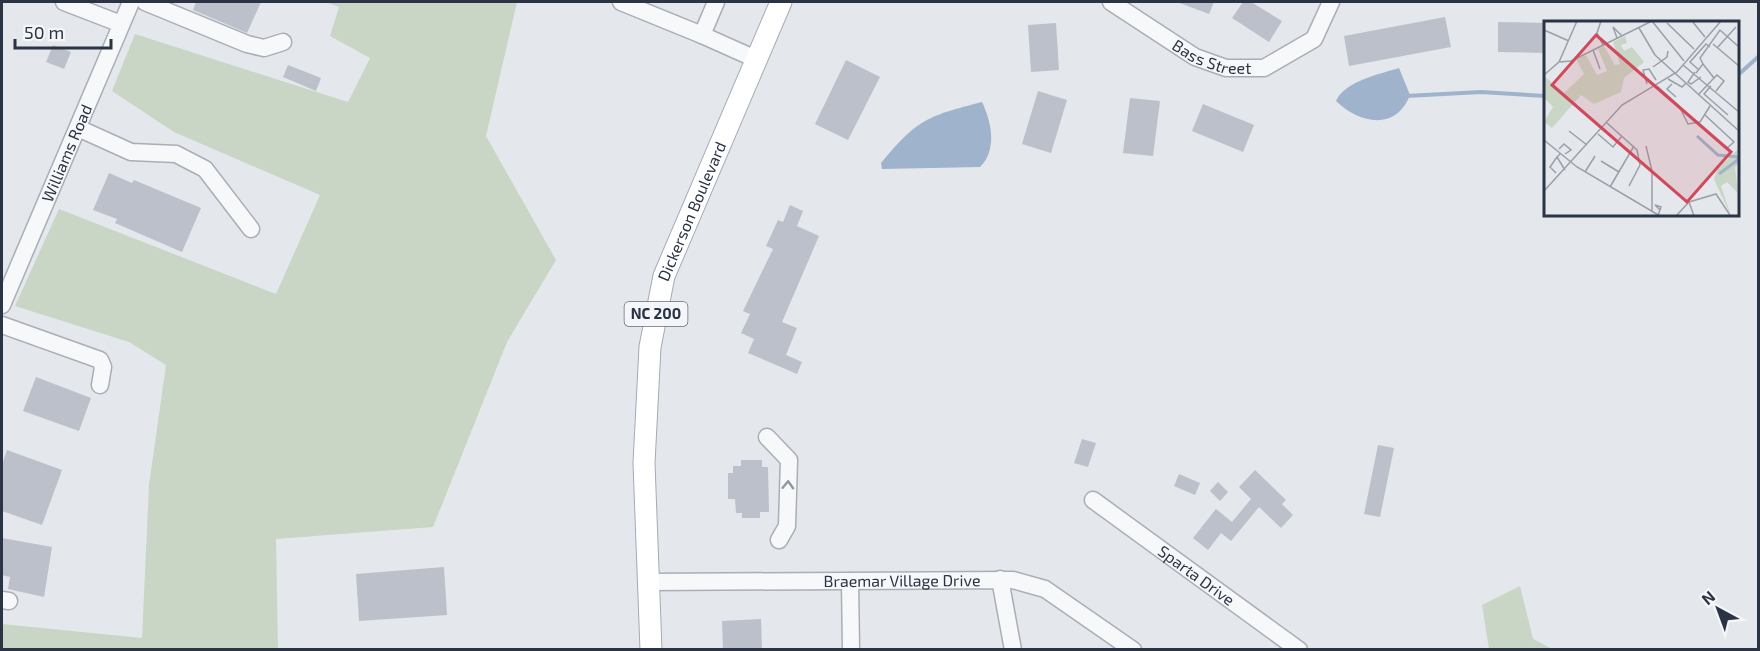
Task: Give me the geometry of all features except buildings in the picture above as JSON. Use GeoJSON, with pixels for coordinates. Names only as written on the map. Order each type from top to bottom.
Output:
{"type":"FeatureCollection","features":[{"type":"Feature","properties":{"kind":"main road","name":"Dickerson Boulevard"},"geometry":{"type":"LineString","coordinates":[[651,650],[644,463],[650,347],[664,276],[781,2]]}},
{"type":"Feature","properties":{"kind":"street"},"geometry":{"type":"LineString","coordinates":[[64,2],[121,24]]}},
{"type":"Feature","properties":{"kind":"street","name":"Williams Road"},"geometry":{"type":"LineString","coordinates":[[2,305],[131,2]]}},
{"type":"Feature","properties":{"kind":"street"},"geometry":{"type":"LineString","coordinates":[[146,2],[247,44],[264,48],[283,42]]}},
{"type":"Feature","properties":{"kind":"street"},"geometry":{"type":"LineString","coordinates":[[621,2],[758,60]]}},
{"type":"Feature","properties":{"kind":"street"},"geometry":{"type":"LineString","coordinates":[[702,35],[716,2]]}},
{"type":"Feature","properties":{"kind":"street","name":"Bass Street"},"geometry":{"type":"LineString","coordinates":[[1111,2],[1195,57],[1226,68],[1264,68],[1292,54],[1314,39],[1335,2]]}},
{"type":"Feature","properties":{"kind":"street"},"geometry":{"type":"LineString","coordinates":[[78,128],[132,152],[176,154],[205,169],[251,229]]}},
{"type":"Feature","properties":{"kind":"street"},"geometry":{"type":"LineString","coordinates":[[2,325],[100,360],[103,367],[100,385]]}},
{"type":"Feature","properties":{"kind":"street"},"geometry":{"type":"LineString","coordinates":[[766,437],[789,460],[786,526],[779,540]]}},
{"type":"Feature","properties":{"kind":"street","name":"Sparta Drive"},"geometry":{"type":"LineString","coordinates":[[1093,500],[1299,650]]}},
{"type":"Feature","properties":{"kind":"street"},"geometry":{"type":"LineString","coordinates":[[1000,579],[1013,650]]}},
{"type":"Feature","properties":{"kind":"street","name":"Braemar Village Drive"},"geometry":{"type":"LineString","coordinates":[[648,582],[1000,579],[1030,582],[1045,589],[1133,650]]}},
{"type":"Feature","properties":{"kind":"street"},"geometry":{"type":"LineString","coordinates":[[850,581],[851,650]]}},
{"type":"Feature","properties":{"kind":"green space"},"geometry":{"type":"Polygon","coordinates":[[[325,2],[517,2],[486,136],[556,260],[507,342],[433,527],[276,539],[278,649],[2,649],[2,624],[142,638],[149,485],[166,365],[129,342],[15,306],[59,209],[276,294],[320,195],[174,132],[112,91],[135,34],[348,102],[370,58],[330,36],[339,7],[325,2]]]}},
{"type":"Feature","properties":{"kind":"green space"},"geometry":{"type":"Polygon","coordinates":[[[1520,586],[1533,639],[1552,649],[1489,649],[1482,605],[1520,586]]]}},
{"type":"Feature","properties":{"kind":"water"},"geometry":{"type":"Polygon","coordinates":[[[1399,68],[1410,95],[1404,107],[1387,119],[1366,119],[1345,109],[1336,101],[1347,88],[1355,83],[1399,68]]]}},
{"type":"Feature","properties":{"kind":"water"},"geometry":{"type":"Polygon","coordinates":[[[982,102],[990,127],[991,144],[989,153],[980,167],[882,169],[881,163],[893,148],[925,121],[948,111],[982,102]]]}},
{"type":"Feature","properties":{"kind":"waterway"},"geometry":{"type":"LineString","coordinates":[[1739,74],[1758,57]]}},
{"type":"Feature","properties":{"kind":"waterway"},"geometry":{"type":"LineString","coordinates":[[1406,96],[1481,92],[1544,96]]}}]}
